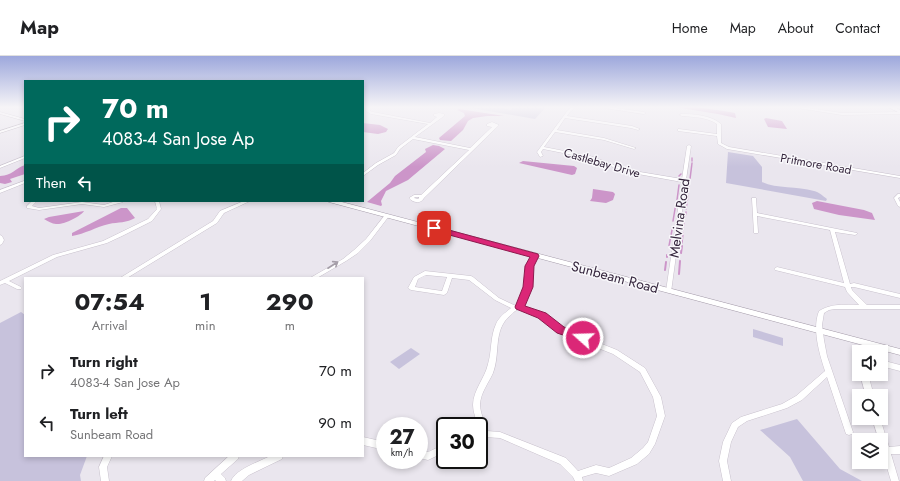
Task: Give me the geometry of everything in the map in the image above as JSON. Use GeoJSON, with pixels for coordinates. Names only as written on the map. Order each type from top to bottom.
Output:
{"type":"FeatureCollection","features":[{"type":"Feature","properties":{"kind":"street"},"geometry":{"type":"LineString","coordinates":[[0,132],[16,127]]}},
{"type":"Feature","properties":{"kind":"street"},"geometry":{"type":"LineString","coordinates":[[364,175],[377,164],[391,157],[427,127]]}},
{"type":"Feature","properties":{"kind":"street"},"geometry":{"type":"LineString","coordinates":[[422,197],[494,127]]}},
{"type":"Feature","properties":{"kind":"street"},"geometry":{"type":"LineString","coordinates":[[541,156],[539,152],[557,127]]}},
{"type":"Feature","properties":{"kind":"street"},"geometry":{"type":"LineString","coordinates":[[631,127],[638,129]]}},
{"type":"Feature","properties":{"kind":"street"},"geometry":{"type":"LineString","coordinates":[[679,130],[719,135],[719,127]]}},
{"type":"Feature","properties":{"kind":"street"},"geometry":{"type":"LineString","coordinates":[[554,131],[599,138],[634,148]]}},
{"type":"Feature","properties":{"kind":"street","name":"Pritmore Road"},"geometry":{"type":"LineString","coordinates":[[719,135],[719,143],[724,147],[733,150],[900,177]]}},
{"type":"Feature","properties":{"kind":"street"},"geometry":{"type":"LineString","coordinates":[[412,138],[471,149]]}},
{"type":"Feature","properties":{"kind":"street","name":"Melvina Road"},"geometry":{"type":"LineString","coordinates":[[669,291],[689,146]]}},
{"type":"Feature","properties":{"kind":"street","name":"Castlebay Drive"},"geometry":{"type":"LineString","coordinates":[[543,148],[582,155],[627,171],[685,182]]}},
{"type":"Feature","properties":{"kind":"street"},"geometry":{"type":"LineString","coordinates":[[0,167],[24,157]]}},
{"type":"Feature","properties":{"kind":"street"},"geometry":{"type":"LineString","coordinates":[[0,192],[24,182]]}},
{"type":"Feature","properties":{"kind":"street"},"geometry":{"type":"LineString","coordinates":[[900,195],[896,198],[900,206]]}},
{"type":"Feature","properties":{"kind":"street"},"geometry":{"type":"LineString","coordinates":[[754,199],[756,232]]}},
{"type":"Feature","properties":{"kind":"street"},"geometry":{"type":"LineString","coordinates":[[35,202],[29,207],[39,209],[82,203],[104,206],[117,202]]}},
{"type":"Feature","properties":{"kind":"street"},"geometry":{"type":"LineString","coordinates":[[2,282],[55,256],[105,242],[126,232],[154,216],[159,209],[156,202]]}},
{"type":"Feature","properties":{"kind":"street"},"geometry":{"type":"LineString","coordinates":[[125,277],[215,222],[222,212],[247,202]]}},
{"type":"Feature","properties":{"kind":"street","name":"Sunbeam Road"},"geometry":{"type":"LineString","coordinates":[[335,202],[534,258],[669,291],[900,352]]}},
{"type":"Feature","properties":{"kind":"street"},"geometry":{"type":"LineString","coordinates":[[755,214],[855,234]]}},
{"type":"Feature","properties":{"kind":"street"},"geometry":{"type":"LineString","coordinates":[[316,276],[360,248],[387,216]]}},
{"type":"Feature","properties":{"kind":"street"},"geometry":{"type":"LineString","coordinates":[[832,230],[849,291],[865,307]]}},
{"type":"Feature","properties":{"kind":"street"},"geometry":{"type":"LineString","coordinates":[[0,237],[0,243]]}},
{"type":"Feature","properties":{"kind":"street"},"geometry":{"type":"LineString","coordinates":[[479,417],[476,403],[494,359],[497,326],[502,319],[517,307],[528,287],[529,266],[534,258]]}},
{"type":"Feature","properties":{"kind":"street"},"geometry":{"type":"LineString","coordinates":[[777,269],[848,286],[854,285],[900,296]]}},
{"type":"Feature","properties":{"kind":"street"},"geometry":{"type":"LineString","coordinates":[[450,276],[444,293],[411,288],[416,278],[420,274],[426,273],[471,278],[497,299],[542,316],[560,330],[594,342],[615,352],[643,370],[657,397],[662,416],[651,444],[646,451],[634,461],[609,472],[596,469],[578,478],[563,461],[500,435],[488,434]]}},
{"type":"Feature","properties":{"kind":"street"},"geometry":{"type":"LineString","coordinates":[[2,282],[19,288]]}},
{"type":"Feature","properties":{"kind":"street"},"geometry":{"type":"LineString","coordinates":[[849,432],[843,408],[829,371],[819,330],[820,316],[823,310],[835,307],[900,307]]}},
{"type":"Feature","properties":{"kind":"street"},"geometry":{"type":"LineString","coordinates":[[888,365],[900,368]]}},
{"type":"Feature","properties":{"kind":"street"},"geometry":{"type":"LineString","coordinates":[[727,481],[723,460],[726,442],[735,425],[744,419],[784,406],[799,398],[829,371]]}},
{"type":"Feature","properties":{"kind":"street"},"geometry":{"type":"LineString","coordinates":[[364,441],[376,444]]}},
{"type":"Feature","properties":{"kind":"street"},"geometry":{"type":"LineString","coordinates":[[888,451],[900,450]]}},
{"type":"Feature","properties":{"kind":"street"},"geometry":{"type":"LineString","coordinates":[[105,481],[104,467],[108,457]]}},
{"type":"Feature","properties":{"kind":"street"},"geometry":{"type":"LineString","coordinates":[[208,481],[219,478],[234,457]]}},
{"type":"Feature","properties":{"kind":"street"},"geometry":{"type":"LineString","coordinates":[[235,481],[246,472],[277,457]]}},
{"type":"Feature","properties":{"kind":"street"},"geometry":{"type":"LineString","coordinates":[[888,460],[895,481]]}},
{"type":"Feature","properties":{"kind":"shaded area"},"geometry":{"type":"Polygon","coordinates":[[[364,127],[384,127],[388,129],[386,132],[378,134],[364,132],[364,127]]]}},
{"type":"Feature","properties":{"kind":"shaded area"},"geometry":{"type":"Polygon","coordinates":[[[452,127],[465,127],[451,141],[440,140],[439,138],[452,127]]]}},
{"type":"Feature","properties":{"kind":"shaded area"},"geometry":{"type":"Polygon","coordinates":[[[768,127],[786,127],[787,129],[768,127]]]}},
{"type":"Feature","properties":{"kind":"shaded area"},"geometry":{"type":"Polygon","coordinates":[[[433,145],[445,149],[408,180],[386,191],[381,201],[381,206],[367,202],[390,183],[395,176],[426,152],[425,149],[433,145]]]}},
{"type":"Feature","properties":{"kind":"shaded area"},"geometry":{"type":"Polygon","coordinates":[[[728,152],[753,156],[762,167],[762,182],[774,186],[801,188],[814,191],[827,199],[826,201],[726,183],[728,152]]]}},
{"type":"Feature","properties":{"kind":"shaded area"},"geometry":{"type":"Polygon","coordinates":[[[523,161],[574,166],[577,168],[575,174],[572,175],[519,163],[523,161]]]}},
{"type":"Feature","properties":{"kind":"shaded area"},"geometry":{"type":"Polygon","coordinates":[[[24,166],[24,174],[10,179],[12,182],[5,184],[0,183],[0,176],[11,173],[24,166]]]}},
{"type":"Feature","properties":{"kind":"shaded area"},"geometry":{"type":"Polygon","coordinates":[[[593,189],[613,192],[615,194],[613,200],[606,203],[590,201],[592,198],[593,189]]]}},
{"type":"Feature","properties":{"kind":"shaded area"},"geometry":{"type":"Polygon","coordinates":[[[817,201],[864,210],[872,213],[875,220],[839,215],[814,209],[812,203],[817,201]]]}},
{"type":"Feature","properties":{"kind":"shaded area"},"geometry":{"type":"Polygon","coordinates":[[[121,208],[127,208],[135,218],[126,222],[104,225],[72,236],[72,233],[121,208]]]}},
{"type":"Feature","properties":{"kind":"shaded area"},"geometry":{"type":"Polygon","coordinates":[[[84,211],[72,220],[59,224],[53,224],[44,219],[49,217],[84,211]]]}},
{"type":"Feature","properties":{"kind":"shaded area"},"geometry":{"type":"Polygon","coordinates":[[[21,312],[24,314],[24,457],[87,457],[80,475],[81,481],[0,481],[0,323],[21,312]]]}},
{"type":"Feature","properties":{"kind":"shaded area"},"geometry":{"type":"Polygon","coordinates":[[[753,329],[783,338],[783,346],[753,337],[753,329]]]}},
{"type":"Feature","properties":{"kind":"shaded area"},"geometry":{"type":"Polygon","coordinates":[[[411,348],[420,354],[399,369],[390,362],[411,348]]]}},
{"type":"Feature","properties":{"kind":"shaded area"},"geometry":{"type":"Polygon","coordinates":[[[797,419],[840,469],[862,481],[803,481],[790,457],[760,430],[797,419]]]}},
{"type":"Feature","properties":{"kind":"waterway"},"geometry":{"type":"LineString","coordinates":[[690,179],[692,163]]}},
{"type":"Feature","properties":{"kind":"waterway"},"geometry":{"type":"LineString","coordinates":[[688,193],[689,182]]}},
{"type":"Feature","properties":{"kind":"waterway"},"geometry":{"type":"LineString","coordinates":[[677,200],[679,185]]}},
{"type":"Feature","properties":{"kind":"waterway"},"geometry":{"type":"LineString","coordinates":[[686,209],[688,196]]}},
{"type":"Feature","properties":{"kind":"waterway"},"geometry":{"type":"LineString","coordinates":[[673,221],[676,203]]}},
{"type":"Feature","properties":{"kind":"waterway"},"geometry":{"type":"LineString","coordinates":[[685,217],[686,212]]}},
{"type":"Feature","properties":{"kind":"waterway"},"geometry":{"type":"LineString","coordinates":[[683,230],[684,222]]}},
{"type":"Feature","properties":{"kind":"waterway"},"geometry":{"type":"LineString","coordinates":[[669,246],[672,230]]}},
{"type":"Feature","properties":{"kind":"waterway"},"geometry":{"type":"LineString","coordinates":[[682,243],[683,233]]}},
{"type":"Feature","properties":{"kind":"waterway"},"geometry":{"type":"LineString","coordinates":[[681,253],[682,246]]}},
{"type":"Feature","properties":{"kind":"waterway"},"geometry":{"type":"LineString","coordinates":[[679,274],[680,261]]}},
{"type":"Feature","properties":{"kind":"waterway"},"geometry":{"type":"LineString","coordinates":[[665,270],[666,262]]}},
{"type":"Feature","properties":{"kind":"route"},"geometry":{"type":"LineString","coordinates":[[434,228],[535,256],[529,266],[528,287],[520,307],[542,316],[560,330],[583,338]]}}]}
